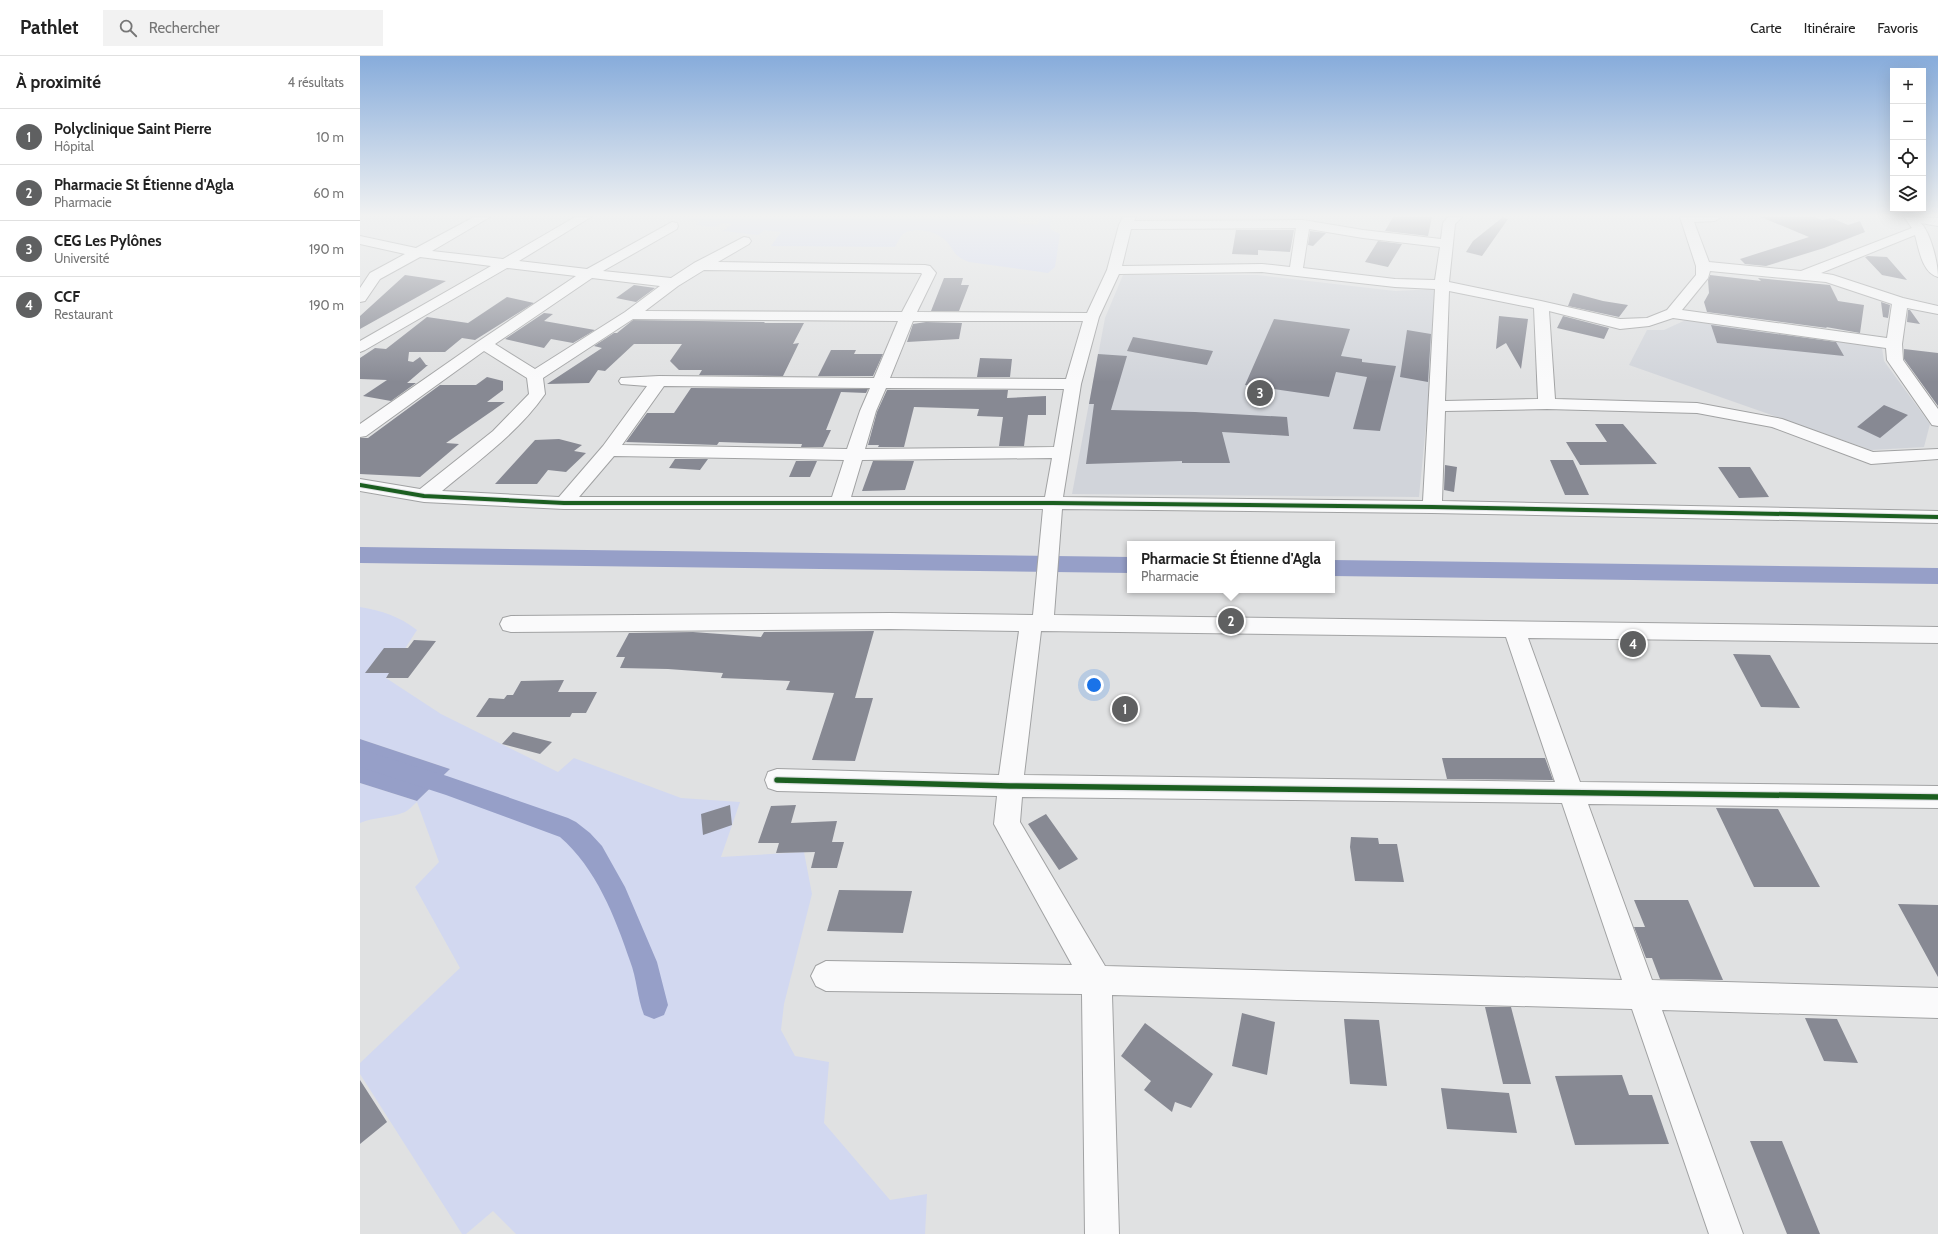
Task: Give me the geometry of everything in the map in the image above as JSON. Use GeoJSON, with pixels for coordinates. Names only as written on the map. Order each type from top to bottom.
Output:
{"type":"FeatureCollection","features":[{"type":"Feature","properties":{"kind":"street"},"geometry":{"type":"LineString","coordinates":[[360,298],[375,276],[383,272]]}},
{"type":"Feature","properties":{"kind":"street"},"geometry":{"type":"LineString","coordinates":[[360,347],[494,272]]}},
{"type":"Feature","properties":{"kind":"street"},"geometry":{"type":"LineString","coordinates":[[360,432],[484,344],[591,272],[673,283]]}},
{"type":"Feature","properties":{"kind":"street"},"geometry":{"type":"LineString","coordinates":[[535,376],[630,314],[690,272]]}},
{"type":"Feature","properties":{"kind":"street"},"geometry":{"type":"LineString","coordinates":[[840,503],[868,411],[907,317],[929,272]]}},
{"type":"Feature","properties":{"kind":"street"},"geometry":{"type":"LineString","coordinates":[[1102,1234],[1097,980],[1008,824],[1010,786],[1048,564],[1053,503],[1060,452],[1073,384],[1092,317],[1113,272]]}},
{"type":"Feature","properties":{"kind":"street"},"geometry":{"type":"LineString","coordinates":[[1304,272],[1395,283],[1442,285],[1541,305],[1620,324],[1649,322],[1672,313],[1894,344]]}},
{"type":"Feature","properties":{"kind":"street"},"geometry":{"type":"LineString","coordinates":[[1432,507],[1443,272]]}},
{"type":"Feature","properties":{"kind":"street"},"geometry":{"type":"LineString","coordinates":[[1672,313],[1703,274],[1703,272]]}},
{"type":"Feature","properties":{"kind":"street"},"geometry":{"type":"LineString","coordinates":[[1763,272],[1828,278],[1900,302],[1938,310]]}},
{"type":"Feature","properties":{"kind":"street"},"geometry":{"type":"LineString","coordinates":[[1803,276],[1813,272]]}},
{"type":"Feature","properties":{"kind":"street"},"geometry":{"type":"LineString","coordinates":[[1850,272],[1862,290]]}},
{"type":"Feature","properties":{"kind":"street"},"geometry":{"type":"LineString","coordinates":[[1900,302],[1894,344],[1895,360],[1938,421]]}},
{"type":"Feature","properties":{"kind":"street"},"geometry":{"type":"LineString","coordinates":[[1541,305],[1547,404]]}},
{"type":"Feature","properties":{"kind":"street"},"geometry":{"type":"LineString","coordinates":[[630,314],[907,317],[1092,317]]}},
{"type":"Feature","properties":{"kind":"street"},"geometry":{"type":"LineString","coordinates":[[484,344],[535,376]]}},
{"type":"Feature","properties":{"kind":"street"},"geometry":{"type":"LineString","coordinates":[[424,496],[526,409],[537,394],[535,376]]}},
{"type":"Feature","properties":{"kind":"street"},"geometry":{"type":"LineString","coordinates":[[627,381],[1073,384]]}},
{"type":"Feature","properties":{"kind":"street"},"geometry":{"type":"LineString","coordinates":[[564,502],[609,450],[659,381]]}},
{"type":"Feature","properties":{"kind":"street"},"geometry":{"type":"LineString","coordinates":[[1436,406],[1547,404],[1697,408],[1776,423],[1871,458],[1938,454]]}},
{"type":"Feature","properties":{"kind":"street"},"geometry":{"type":"LineString","coordinates":[[609,450],[854,455],[1060,452]]}},
{"type":"Feature","properties":{"kind":"street"},"geometry":{"type":"LineString","coordinates":[[360,485],[424,496],[564,502],[1053,503],[1432,507],[1938,516]]}},
{"type":"Feature","properties":{"kind":"street"},"geometry":{"type":"LineString","coordinates":[[511,624],[890,621],[1938,635]]}},
{"type":"Feature","properties":{"kind":"street"},"geometry":{"type":"LineString","coordinates":[[1514,630],[1726,1234]]}},
{"type":"Feature","properties":{"kind":"street"},"geometry":{"type":"LineString","coordinates":[[777,780],[1010,786],[1938,797]]}},
{"type":"Feature","properties":{"kind":"street"},"geometry":{"type":"LineString","coordinates":[[826,976],[1097,980],[1938,1003]]}},
{"type":"Feature","properties":{"kind":"shaded area"},"geometry":{"type":"Polygon","coordinates":[[[1123,275],[1258,275],[1395,291],[1439,289],[1419,497],[1072,494],[1105,318],[1123,275]]]}},
{"type":"Feature","properties":{"kind":"shaded area"},"geometry":{"type":"Polygon","coordinates":[[[1688,319],[1882,348],[1884,361],[1930,424],[1924,447],[1871,450],[1629,365],[1647,330],[1664,330],[1688,319]]]}},
{"type":"Feature","properties":{"kind":"shaded area"},"geometry":{"type":"Polygon","coordinates":[[[360,607],[376,610],[390,615],[404,621],[417,630],[386,678],[441,714],[558,772],[574,758],[681,798],[740,802],[721,857],[804,852],[812,894],[784,1004],[781,1030],[795,1056],[829,1062],[824,1123],[890,1200],[927,1194],[925,1234],[516,1234],[493,1211],[466,1234],[462,1234],[360,1074],[360,1063],[460,968],[415,887],[439,862],[417,802],[405,812],[360,823],[360,783],[417,801],[450,769],[360,739],[360,607]]]}},
{"type":"Feature","properties":{"kind":"water"},"geometry":{"type":"Polygon","coordinates":[[[360,547],[1127,557],[1127,573],[360,563],[360,547]]]}},
{"type":"Feature","properties":{"kind":"water"},"geometry":{"type":"Polygon","coordinates":[[[1335,560],[1938,568],[1938,584],[1335,576],[1335,560]]]}},
{"type":"Feature","properties":{"kind":"water"},"geometry":{"type":"Polygon","coordinates":[[[360,739],[450,769],[417,801],[360,783],[360,739]]]}},
{"type":"Feature","properties":{"kind":"building"},"geometry":{"type":"Polygon","coordinates":[[[1879,272],[1900,272],[1907,280],[1882,275],[1879,272]]]}},
{"type":"Feature","properties":{"kind":"building"},"geometry":{"type":"Polygon","coordinates":[[[405,275],[446,281],[360,329],[360,316],[405,275]]]}},
{"type":"Feature","properties":{"kind":"building"},"geometry":{"type":"Polygon","coordinates":[[[1710,275],[1761,281],[1758,278],[1830,285],[1838,301],[1864,305],[1860,333],[1826,327],[1827,328],[1707,312],[1704,302],[1709,293],[1708,280],[1710,275]]]}},
{"type":"Feature","properties":{"kind":"building"},"geometry":{"type":"Polygon","coordinates":[[[944,278],[963,278],[961,285],[969,285],[959,311],[931,311],[944,278]]]}},
{"type":"Feature","properties":{"kind":"building"},"geometry":{"type":"Polygon","coordinates":[[[634,285],[655,288],[636,302],[616,298],[634,285]]]}},
{"type":"Feature","properties":{"kind":"building"},"geometry":{"type":"Polygon","coordinates":[[[1573,293],[1603,301],[1628,305],[1619,317],[1568,306],[1573,293]]]}},
{"type":"Feature","properties":{"kind":"building"},"geometry":{"type":"Polygon","coordinates":[[[507,297],[534,303],[475,340],[462,338],[445,352],[409,352],[408,361],[413,362],[420,357],[426,365],[428,365],[407,383],[416,383],[391,401],[363,396],[387,380],[360,379],[360,358],[375,348],[386,349],[427,317],[468,323],[507,297]]]}},
{"type":"Feature","properties":{"kind":"building"},"geometry":{"type":"Polygon","coordinates":[[[1881,302],[1890,305],[1888,318],[1883,317],[1881,302]]]}},
{"type":"Feature","properties":{"kind":"building"},"geometry":{"type":"Polygon","coordinates":[[[1908,310],[1910,310],[1920,324],[1907,322],[1908,310]]]}},
{"type":"Feature","properties":{"kind":"building"},"geometry":{"type":"Polygon","coordinates":[[[544,313],[553,314],[544,321],[595,330],[573,343],[551,339],[544,348],[505,339],[544,313]]]}},
{"type":"Feature","properties":{"kind":"building"},"geometry":{"type":"Polygon","coordinates":[[[1499,316],[1528,319],[1521,369],[1506,343],[1496,349],[1499,316]]]}},
{"type":"Feature","properties":{"kind":"building"},"geometry":{"type":"Polygon","coordinates":[[[1563,316],[1609,328],[1604,339],[1557,328],[1563,316]]]}},
{"type":"Feature","properties":{"kind":"building"},"geometry":{"type":"Polygon","coordinates":[[[1274,319],[1350,329],[1341,356],[1362,359],[1362,362],[1396,366],[1380,431],[1353,429],[1367,377],[1336,372],[1329,397],[1245,385],[1274,319]]]}},
{"type":"Feature","properties":{"kind":"building"},"geometry":{"type":"Polygon","coordinates":[[[633,320],[804,323],[793,344],[799,343],[783,376],[699,375],[702,370],[679,370],[670,361],[682,344],[634,344],[605,371],[598,370],[589,383],[547,384],[602,348],[594,346],[614,333],[617,333],[633,320]]]}},
{"type":"Feature","properties":{"kind":"building"},"geometry":{"type":"Polygon","coordinates":[[[926,322],[962,323],[959,339],[907,342],[913,324],[926,322]]]}},
{"type":"Feature","properties":{"kind":"building"},"geometry":{"type":"Polygon","coordinates":[[[1711,325],[1836,342],[1844,356],[1717,343],[1711,325]]]}},
{"type":"Feature","properties":{"kind":"building"},"geometry":{"type":"Polygon","coordinates":[[[1407,330],[1431,334],[1428,382],[1400,377],[1407,330]]]}},
{"type":"Feature","properties":{"kind":"building"},"geometry":{"type":"Polygon","coordinates":[[[1133,337],[1213,351],[1207,365],[1127,351],[1133,337]]]}},
{"type":"Feature","properties":{"kind":"building"},"geometry":{"type":"Polygon","coordinates":[[[1904,349],[1938,353],[1938,406],[1904,359],[1904,349]]]}},
{"type":"Feature","properties":{"kind":"building"},"geometry":{"type":"Polygon","coordinates":[[[831,350],[856,350],[854,354],[883,354],[873,376],[818,376],[831,350]]]}},
{"type":"Feature","properties":{"kind":"building"},"geometry":{"type":"Polygon","coordinates":[[[1098,354],[1127,356],[1111,410],[1195,412],[1287,417],[1289,436],[1222,432],[1230,463],[1182,463],[1182,461],[1086,464],[1094,404],[1089,404],[1098,354]]]}},
{"type":"Feature","properties":{"kind":"building"},"geometry":{"type":"Polygon","coordinates":[[[980,358],[1012,359],[1010,377],[977,377],[980,358]]]}},
{"type":"Feature","properties":{"kind":"building"},"geometry":{"type":"Polygon","coordinates":[[[487,377],[503,381],[503,390],[487,402],[505,402],[446,443],[459,444],[420,477],[360,474],[360,438],[368,438],[440,385],[476,385],[487,377]]]}},
{"type":"Feature","properties":{"kind":"building"},"geometry":{"type":"Polygon","coordinates":[[[691,388],[868,389],[866,393],[841,392],[826,430],[831,430],[823,447],[801,447],[802,444],[719,442],[717,445],[626,442],[647,413],[674,413],[691,388]]]}},
{"type":"Feature","properties":{"kind":"building"},"geometry":{"type":"Polygon","coordinates":[[[887,390],[1008,390],[1007,398],[1046,396],[1046,415],[1028,415],[1024,446],[999,446],[1003,417],[977,416],[979,409],[914,407],[904,447],[878,447],[879,445],[868,445],[877,412],[887,390]]]}},
{"type":"Feature","properties":{"kind":"building"},"geometry":{"type":"Polygon","coordinates":[[[1884,405],[1908,415],[1880,438],[1857,427],[1884,405]]]}},
{"type":"Feature","properties":{"kind":"building"},"geometry":{"type":"Polygon","coordinates":[[[1595,424],[1623,424],[1657,464],[1580,465],[1566,442],[1607,442],[1595,424]]]}},
{"type":"Feature","properties":{"kind":"building"},"geometry":{"type":"Polygon","coordinates":[[[559,439],[582,445],[574,451],[586,453],[566,472],[548,470],[537,484],[495,484],[535,440],[559,439]]]}},
{"type":"Feature","properties":{"kind":"building"},"geometry":{"type":"Polygon","coordinates":[[[675,459],[708,459],[700,470],[669,468],[675,459]]]}},
{"type":"Feature","properties":{"kind":"building"},"geometry":{"type":"Polygon","coordinates":[[[1550,460],[1573,460],[1589,495],[1565,495],[1550,460]]]}},
{"type":"Feature","properties":{"kind":"building"},"geometry":{"type":"Polygon","coordinates":[[[796,461],[817,461],[810,477],[789,477],[796,461]]]}},
{"type":"Feature","properties":{"kind":"building"},"geometry":{"type":"Polygon","coordinates":[[[873,461],[914,461],[905,490],[862,491],[873,461]]]}},
{"type":"Feature","properties":{"kind":"building"},"geometry":{"type":"Polygon","coordinates":[[[1445,465],[1457,467],[1454,492],[1444,490],[1445,465]]]}},
{"type":"Feature","properties":{"kind":"building"},"geometry":{"type":"Polygon","coordinates":[[[1718,467],[1750,467],[1769,497],[1739,498],[1718,467]]]}},
{"type":"Feature","properties":{"kind":"building"},"geometry":{"type":"Polygon","coordinates":[[[874,631],[855,698],[873,698],[855,761],[812,760],[834,693],[786,690],[790,681],[721,678],[723,673],[668,669],[620,668],[625,657],[616,657],[629,633],[693,632],[761,637],[764,632],[874,631]]]}},
{"type":"Feature","properties":{"kind":"building"},"geometry":{"type":"Polygon","coordinates":[[[414,640],[436,641],[408,678],[386,678],[389,673],[365,673],[384,648],[408,648],[414,640]]]}},
{"type":"Feature","properties":{"kind":"building"},"geometry":{"type":"Polygon","coordinates":[[[1733,654],[1770,655],[1800,708],[1761,707],[1733,654]]]}},
{"type":"Feature","properties":{"kind":"building"},"geometry":{"type":"Polygon","coordinates":[[[564,680],[558,692],[597,692],[586,713],[572,713],[570,717],[476,717],[489,698],[504,699],[507,695],[513,695],[521,681],[564,680]]]}},
{"type":"Feature","properties":{"kind":"building"},"geometry":{"type":"Polygon","coordinates":[[[513,732],[552,742],[540,754],[502,744],[513,732]]]}},
{"type":"Feature","properties":{"kind":"building"},"geometry":{"type":"Polygon","coordinates":[[[1442,758],[1545,758],[1553,780],[1447,779],[1442,758]]]}},
{"type":"Feature","properties":{"kind":"building"},"geometry":{"type":"Polygon","coordinates":[[[730,805],[732,825],[703,835],[701,814],[730,805]]]}},
{"type":"Feature","properties":{"kind":"building"},"geometry":{"type":"Polygon","coordinates":[[[796,805],[791,823],[837,821],[832,842],[844,842],[837,868],[811,868],[815,852],[776,853],[779,843],[758,843],[771,806],[796,805]]]}},
{"type":"Feature","properties":{"kind":"building"},"geometry":{"type":"Polygon","coordinates":[[[1716,808],[1778,809],[1820,887],[1754,887],[1716,808]]]}},
{"type":"Feature","properties":{"kind":"building"},"geometry":{"type":"Polygon","coordinates":[[[1046,814],[1078,859],[1059,870],[1028,824],[1046,814]]]}},
{"type":"Feature","properties":{"kind":"building"},"geometry":{"type":"Polygon","coordinates":[[[1351,837],[1378,838],[1379,844],[1397,844],[1404,882],[1355,881],[1350,847],[1351,837]]]}},
{"type":"Feature","properties":{"kind":"building"},"geometry":{"type":"Polygon","coordinates":[[[839,890],[912,891],[903,933],[827,931],[839,890]]]}},
{"type":"Feature","properties":{"kind":"building"},"geometry":{"type":"Polygon","coordinates":[[[1634,900],[1688,900],[1723,980],[1660,979],[1652,958],[1646,958],[1634,927],[1645,927],[1634,900]]]}},
{"type":"Feature","properties":{"kind":"building"},"geometry":{"type":"Polygon","coordinates":[[[1898,904],[1938,905],[1938,977],[1898,904]]]}},
{"type":"Feature","properties":{"kind":"building"},"geometry":{"type":"Polygon","coordinates":[[[1485,1007],[1511,1007],[1531,1084],[1503,1084],[1485,1007]]]}},
{"type":"Feature","properties":{"kind":"building"},"geometry":{"type":"Polygon","coordinates":[[[1242,1013],[1275,1022],[1267,1075],[1232,1066],[1242,1013]]]}},
{"type":"Feature","properties":{"kind":"building"},"geometry":{"type":"Polygon","coordinates":[[[1805,1018],[1837,1019],[1858,1063],[1824,1061],[1805,1018]]]}},
{"type":"Feature","properties":{"kind":"building"},"geometry":{"type":"Polygon","coordinates":[[[1344,1019],[1379,1020],[1387,1086],[1350,1084],[1344,1019]]]}},
{"type":"Feature","properties":{"kind":"building"},"geometry":{"type":"Polygon","coordinates":[[[1145,1023],[1213,1074],[1191,1108],[1175,1102],[1172,1112],[1144,1090],[1151,1081],[1121,1056],[1145,1023]]]}},
{"type":"Feature","properties":{"kind":"building"},"geometry":{"type":"Polygon","coordinates":[[[1622,1075],[1629,1095],[1652,1095],[1669,1144],[1575,1145],[1555,1076],[1622,1075]]]}},
{"type":"Feature","properties":{"kind":"building"},"geometry":{"type":"Polygon","coordinates":[[[360,1080],[387,1122],[360,1144],[360,1080]]]}},
{"type":"Feature","properties":{"kind":"building"},"geometry":{"type":"Polygon","coordinates":[[[1441,1088],[1509,1093],[1517,1133],[1447,1129],[1441,1088]]]}},
{"type":"Feature","properties":{"kind":"building"},"geometry":{"type":"Polygon","coordinates":[[[1750,1141],[1782,1141],[1820,1234],[1787,1234],[1750,1141]]]}},
{"type":"Feature","properties":{"kind":"waterway"},"geometry":{"type":"LineString","coordinates":[[360,758],[447,786],[568,829],[582,841],[593,854],[616,895],[644,962],[654,1005]]}},
{"type":"Feature","properties":{"kind":"cycle path"},"geometry":{"type":"LineString","coordinates":[[360,485],[424,496],[564,503],[1053,503],[1432,507],[1938,517]]}},
{"type":"Feature","properties":{"kind":"cycle path"},"geometry":{"type":"LineString","coordinates":[[777,780],[1010,786],[1938,797]]}},
{"type":"Feature","properties":{"kind":"place","name":"CEG Les Pylônes"},"geometry":{"type":"Point","coordinates":[1260,393]}},
{"type":"Feature","properties":{"kind":"place","name":"Pharmacie St Étienne d'Agla"},"geometry":{"type":"Point","coordinates":[1231,621]}},
{"type":"Feature","properties":{"kind":"place","name":"CCF"},"geometry":{"type":"Point","coordinates":[1633,644]}},
{"type":"Feature","properties":{"kind":"place","name":"Polyclinique Saint Pierre"},"geometry":{"type":"Point","coordinates":[1125,709]}}]}
